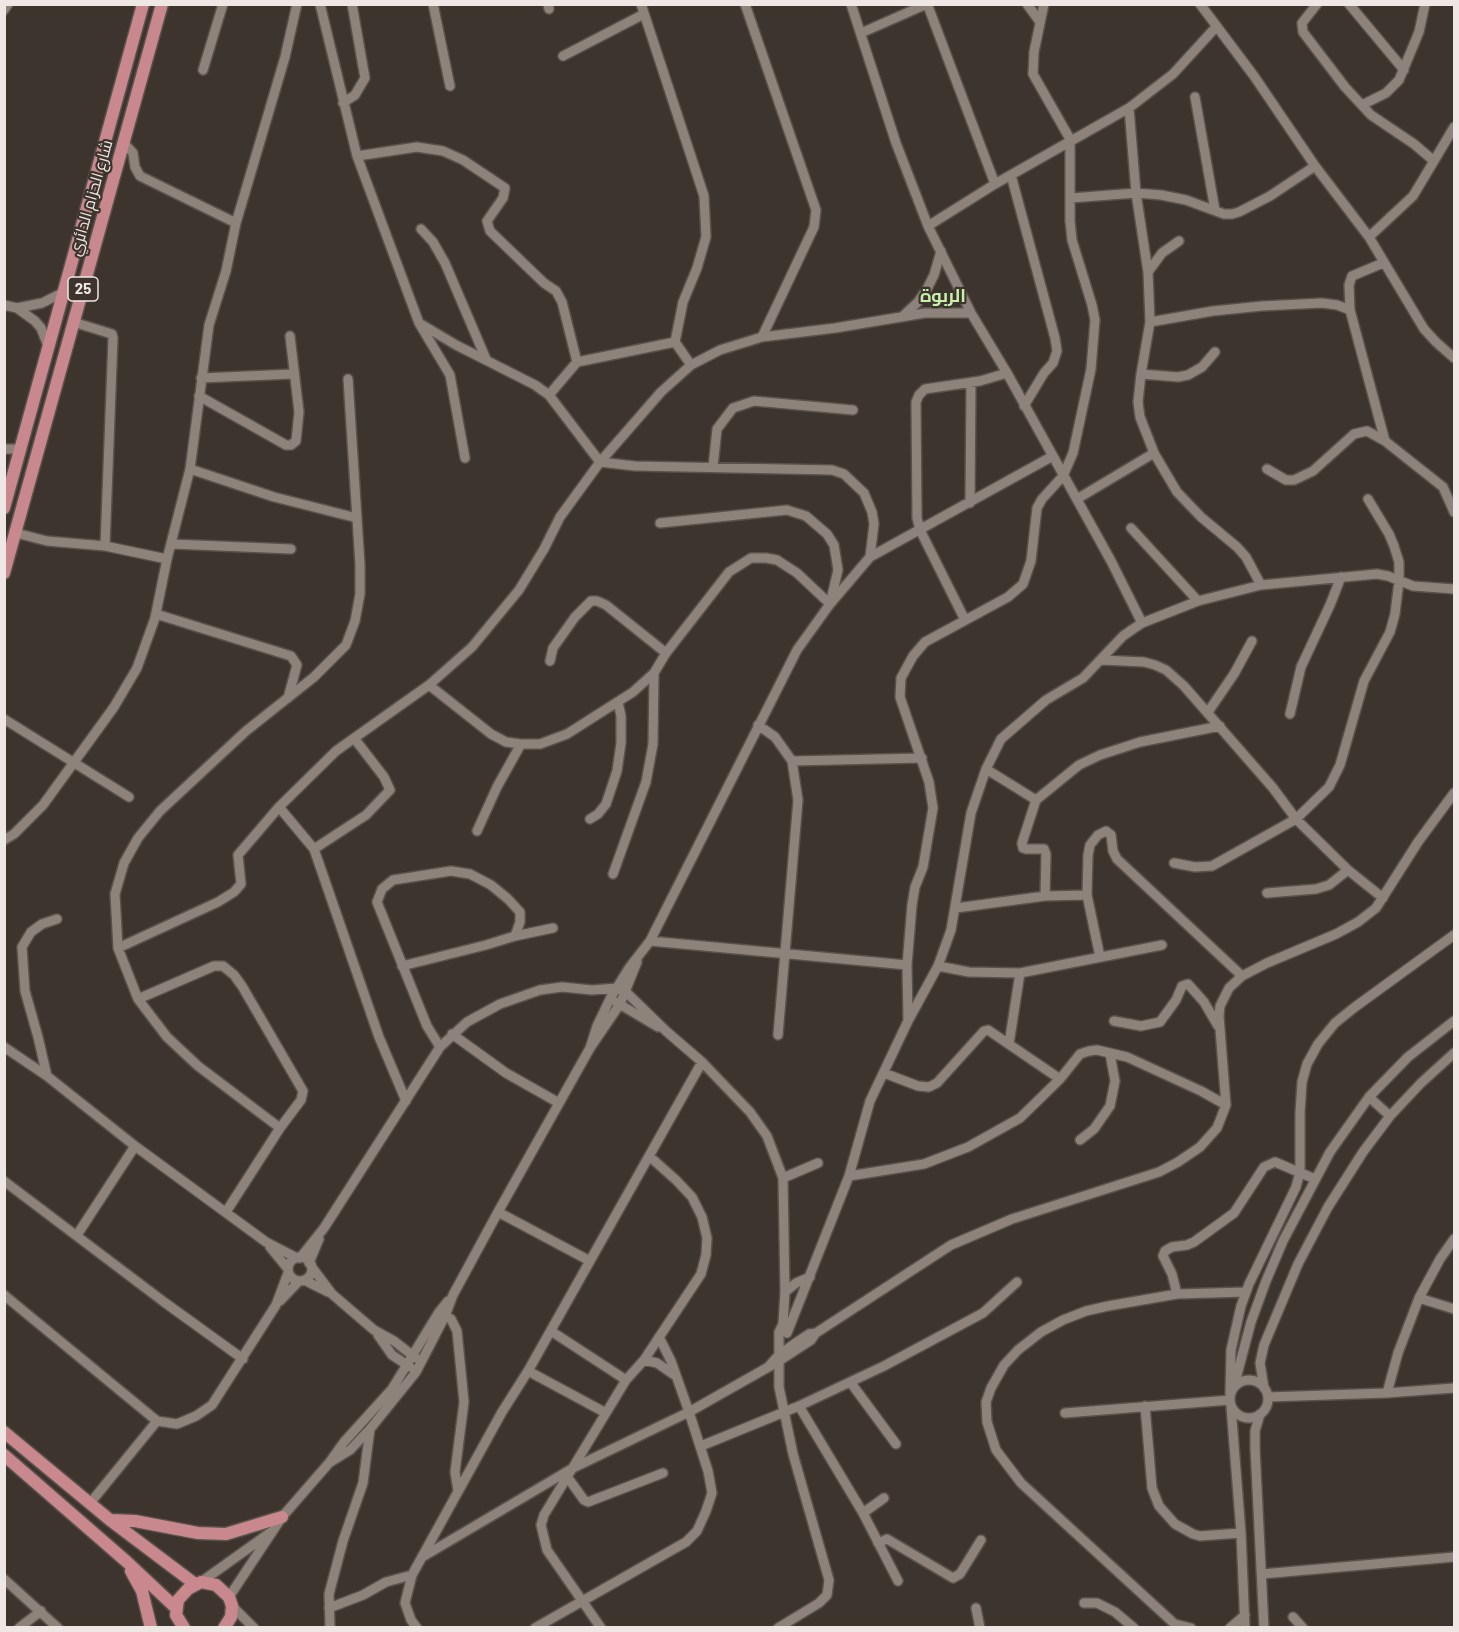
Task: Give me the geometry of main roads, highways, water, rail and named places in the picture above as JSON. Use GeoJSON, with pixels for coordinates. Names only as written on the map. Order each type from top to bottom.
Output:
{"type":"FeatureCollection","features":[{"type":"Feature","properties":{"kind":"main road","name":"شارع الحزام الدائري"},"geometry":{"type":"LineString","coordinates":[[4,508],[143,4]]}},
{"type":"Feature","properties":{"kind":"main road","name":"شارع الحزام الدائري"},"geometry":{"type":"LineString","coordinates":[[4,573],[162,4]]}},
{"type":"Feature","properties":{"kind":"main road"},"geometry":{"type":"LineString","coordinates":[[4,1432],[110,1520],[198,1583],[216,1586],[230,1601],[231,1617],[224,1628]]}},
{"type":"Feature","properties":{"kind":"main road"},"geometry":{"type":"LineString","coordinates":[[4,1455],[127,1562],[176,1611],[184,1628]]}},
{"type":"Feature","properties":{"kind":"main road"},"geometry":{"type":"LineString","coordinates":[[110,1520],[135,1521],[198,1533],[226,1534],[282,1517]]}},
{"type":"Feature","properties":{"kind":"main road"},"geometry":{"type":"LineString","coordinates":[[127,1562],[142,1591],[151,1628]]}},
{"type":"Feature","properties":{"kind":"main road"},"geometry":{"type":"LineString","coordinates":[[172,1628],[182,1594],[198,1583]]}},
{"type":"Feature","properties":{"kind":"district","name":"الربوة"},"geometry":{"type":"Point","coordinates":[943,296]}}]}
